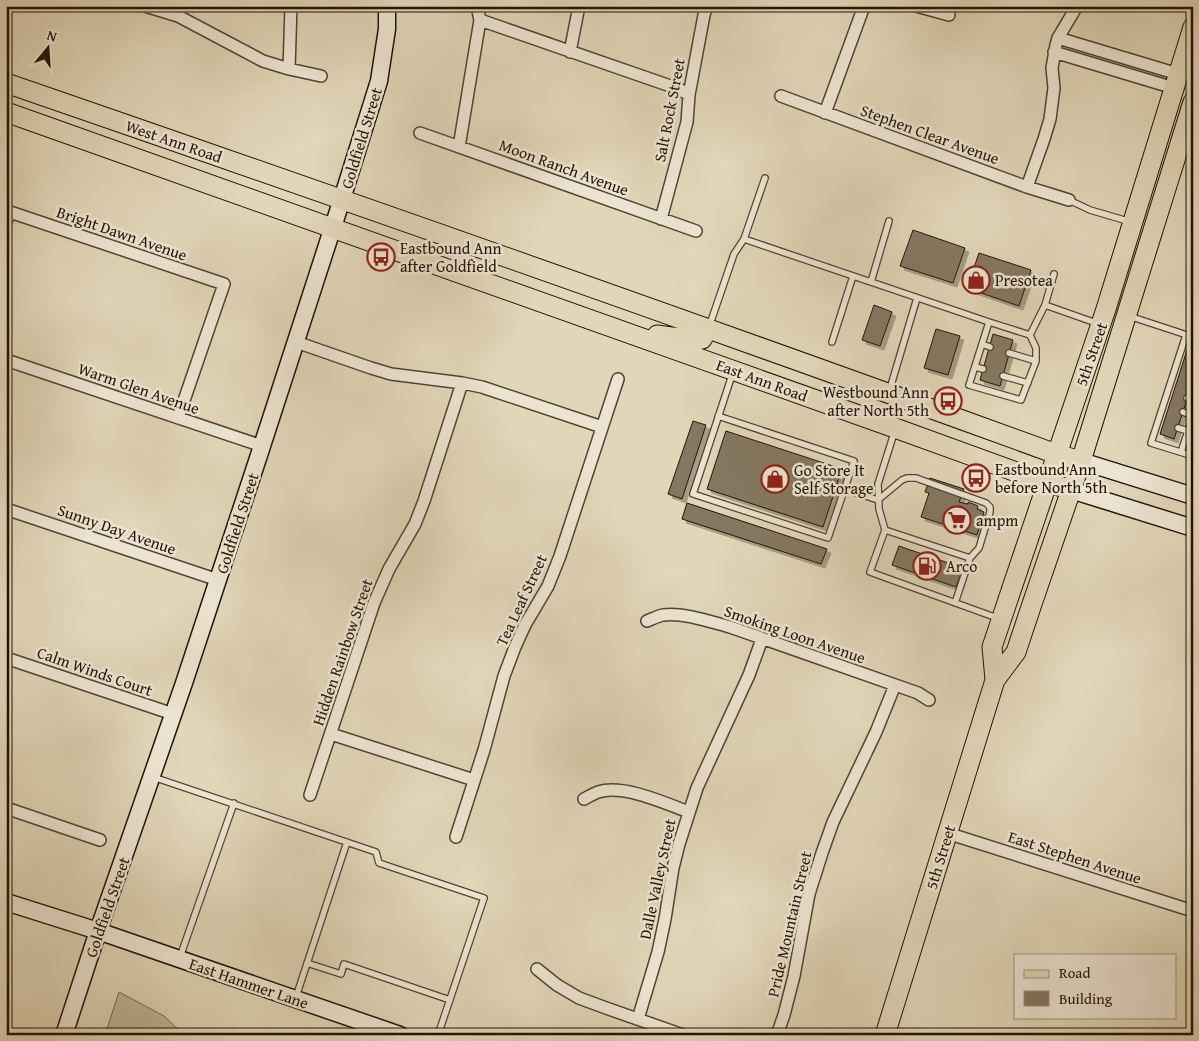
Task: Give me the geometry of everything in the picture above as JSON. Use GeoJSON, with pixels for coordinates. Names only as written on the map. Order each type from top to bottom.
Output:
{"type":"FeatureCollection","features":[{"type":"Feature","properties":{"kind":"main road","name":"5th Street"},"geometry":{"type":"LineString","coordinates":[[995,680],[992,647],[1101,324],[1133,223],[1184,77],[1193,27]]}},
{"type":"Feature","properties":{"kind":"main road"},"geometry":{"type":"LineString","coordinates":[[1174,164],[1177,113],[1184,77]]}},
{"type":"Feature","properties":{"kind":"main road","name":"West Ann Road"},"geometry":{"type":"LineString","coordinates":[[6,83],[342,199]]}},
{"type":"Feature","properties":{"kind":"main road","name":"5th Street"},"geometry":{"type":"LineString","coordinates":[[885,1035],[995,680],[1016,652],[1081,461],[1193,102]]}},
{"type":"Feature","properties":{"kind":"main road","name":"West Ann Road"},"geometry":{"type":"LineString","coordinates":[[6,112],[333,228]]}},
{"type":"Feature","properties":{"kind":"main road","name":"East Ann Road"},"geometry":{"type":"LineString","coordinates":[[342,199],[1056,454],[1081,461]]}},
{"type":"Feature","properties":{"kind":"main road","name":"East Ann Road"},"geometry":{"type":"LineString","coordinates":[[333,228],[1071,490]]}},
{"type":"Feature","properties":{"kind":"main road"},"geometry":{"type":"LineString","coordinates":[[619,330],[693,341],[702,339],[708,329]]}},
{"type":"Feature","properties":{"kind":"street"},"geometry":{"type":"LineString","coordinates":[[145,6],[178,16],[263,61],[321,76]]}},
{"type":"Feature","properties":{"kind":"street"},"geometry":{"type":"LineString","coordinates":[[289,69],[291,6]]}},
{"type":"Feature","properties":{"kind":"street","name":"Goldfield Street"},"geometry":{"type":"LineString","coordinates":[[64,1035],[218,580],[333,228],[379,81],[387,30],[387,6]]}},
{"type":"Feature","properties":{"kind":"street"},"geometry":{"type":"LineString","coordinates":[[459,147],[480,20],[477,6]]}},
{"type":"Feature","properties":{"kind":"street"},"geometry":{"type":"LineString","coordinates":[[570,52],[579,6]]}},
{"type":"Feature","properties":{"kind":"street","name":"Salt Rock Street"},"geometry":{"type":"LineString","coordinates":[[661,219],[687,122],[689,94],[707,6]]}},
{"type":"Feature","properties":{"kind":"street"},"geometry":{"type":"LineString","coordinates":[[825,113],[864,6]]}},
{"type":"Feature","properties":{"kind":"street"},"geometry":{"type":"LineString","coordinates":[[916,6],[949,16]]}},
{"type":"Feature","properties":{"kind":"street"},"geometry":{"type":"LineString","coordinates":[[1027,186],[1050,119],[1054,88],[1052,68],[1054,52],[1058,38],[1076,6]]}},
{"type":"Feature","properties":{"kind":"street"},"geometry":{"type":"LineString","coordinates":[[480,20],[689,94]]}},
{"type":"Feature","properties":{"kind":"street"},"geometry":{"type":"LineString","coordinates":[[1058,38],[1184,77]]}},
{"type":"Feature","properties":{"kind":"street"},"geometry":{"type":"LineString","coordinates":[[1054,52],[1106,68],[1184,77]]}},
{"type":"Feature","properties":{"kind":"street","name":"Stephen Clear Avenue"},"geometry":{"type":"LineString","coordinates":[[781,96],[1069,200]]}},
{"type":"Feature","properties":{"kind":"street","name":"Moon Ranch Avenue"},"geometry":{"type":"LineString","coordinates":[[420,133],[696,231]]}},
{"type":"Feature","properties":{"kind":"street","name":"Bright Dawn Avenue"},"geometry":{"type":"LineString","coordinates":[[8,217],[224,284],[178,418]]}},
{"type":"Feature","properties":{"kind":"street"},"geometry":{"type":"LineString","coordinates":[[296,342],[391,374],[482,387],[602,427]]}},
{"type":"Feature","properties":{"kind":"street","name":"Warm Glen Avenue"},"geometry":{"type":"LineString","coordinates":[[6,360],[262,446]]}},
{"type":"Feature","properties":{"kind":"street","name":"Tea Leaf Street"},"geometry":{"type":"LineString","coordinates":[[456,837],[484,750],[504,676],[525,625],[548,586],[560,556],[618,378]]}},
{"type":"Feature","properties":{"kind":"street","name":"Hidden Rainbow Street"},"geometry":{"type":"LineString","coordinates":[[310,795],[374,603],[388,569],[415,524],[462,383]]}},
{"type":"Feature","properties":{"kind":"street","name":"East Ann Road"},"geometry":{"type":"LineString","coordinates":[[1081,461],[1193,496]]}},
{"type":"Feature","properties":{"kind":"street","name":"East Ann Road"},"geometry":{"type":"LineString","coordinates":[[1071,490],[1193,528]]}},
{"type":"Feature","properties":{"kind":"street","name":"Sunny Day Avenue"},"geometry":{"type":"LineString","coordinates":[[6,509],[218,580]]}},
{"type":"Feature","properties":{"kind":"street","name":"Smoking Loon Avenue"},"geometry":{"type":"LineString","coordinates":[[648,620],[663,615],[691,616],[730,627],[918,693],[929,700]]}},
{"type":"Feature","properties":{"kind":"street","name":"Dalle Valley Street"},"geometry":{"type":"LineString","coordinates":[[638,1019],[658,952],[672,868],[678,844],[696,788],[749,675],[762,639]]}},
{"type":"Feature","properties":{"kind":"street","name":"Calm Winds Court"},"geometry":{"type":"LineString","coordinates":[[6,658],[173,714]]}},
{"type":"Feature","properties":{"kind":"street","name":"Pride Mountain Street"},"geometry":{"type":"LineString","coordinates":[[777,1035],[794,976],[809,894],[822,854],[834,822],[895,686]]}},
{"type":"Feature","properties":{"kind":"street"},"geometry":{"type":"LineString","coordinates":[[331,734],[474,780]]}},
{"type":"Feature","properties":{"kind":"street"},"geometry":{"type":"LineString","coordinates":[[584,799],[599,792],[612,790],[626,791],[689,812]]}},
{"type":"Feature","properties":{"kind":"street"},"geometry":{"type":"LineString","coordinates":[[6,808],[100,840]]}},
{"type":"Feature","properties":{"kind":"street","name":"East Stephen Avenue"},"geometry":{"type":"LineString","coordinates":[[947,833],[1193,911]]}},
{"type":"Feature","properties":{"kind":"street","name":"East Hammer Lane"},"geometry":{"type":"LineString","coordinates":[[6,902],[98,931],[400,1035]]}},
{"type":"Feature","properties":{"kind":"street"},"geometry":{"type":"LineString","coordinates":[[538,969],[557,985],[579,998],[683,1035]]}},
{"type":"Feature","properties":{"kind":"lane"},"geometry":{"type":"LineString","coordinates":[[1106,68],[1111,55]]}},
{"type":"Feature","properties":{"kind":"lane"},"geometry":{"type":"LineString","coordinates":[[708,329],[734,254],[744,239],[764,178]]}},
{"type":"Feature","properties":{"kind":"lane"},"geometry":{"type":"LineString","coordinates":[[1069,200],[1090,210],[1133,223]]}},
{"type":"Feature","properties":{"kind":"lane"},"geometry":{"type":"LineString","coordinates":[[871,282],[889,221]]}},
{"type":"Feature","properties":{"kind":"lane"},"geometry":{"type":"LineString","coordinates":[[744,239],[1030,335],[1036,348],[1036,360],[1021,400],[969,385],[989,322]]}},
{"type":"Feature","properties":{"kind":"lane"},"geometry":{"type":"LineString","coordinates":[[1030,335],[1045,305],[1054,274]]}},
{"type":"Feature","properties":{"kind":"lane"},"geometry":{"type":"LineString","coordinates":[[832,342],[853,276]]}},
{"type":"Feature","properties":{"kind":"lane"},"geometry":{"type":"LineString","coordinates":[[889,393],[918,298]]}},
{"type":"Feature","properties":{"kind":"lane"},"geometry":{"type":"LineString","coordinates":[[1045,305],[1101,324]]}},
{"type":"Feature","properties":{"kind":"lane"},"geometry":{"type":"LineString","coordinates":[[1127,315],[1193,338]]}},
{"type":"Feature","properties":{"kind":"lane"},"geometry":{"type":"LineString","coordinates":[[1186,335],[1181,361],[1161,423],[1151,442],[1193,456]]}},
{"type":"Feature","properties":{"kind":"lane"},"geometry":{"type":"LineString","coordinates":[[982,344],[990,347]]}},
{"type":"Feature","properties":{"kind":"lane"},"geometry":{"type":"LineString","coordinates":[[1009,353],[1036,360]]}},
{"type":"Feature","properties":{"kind":"lane"},"geometry":{"type":"LineString","coordinates":[[975,366],[983,370]]}},
{"type":"Feature","properties":{"kind":"lane"},"geometry":{"type":"LineString","coordinates":[[718,416],[854,461],[828,538],[693,494],[718,416],[734,370]]}},
{"type":"Feature","properties":{"kind":"lane"},"geometry":{"type":"LineString","coordinates":[[1003,376],[1028,383]]}},
{"type":"Feature","properties":{"kind":"lane"},"geometry":{"type":"LineString","coordinates":[[1181,452],[1193,416],[1183,412]]}},
{"type":"Feature","properties":{"kind":"lane"},"geometry":{"type":"LineString","coordinates":[[896,428],[879,480],[879,509],[885,530],[870,572],[1001,620]]}},
{"type":"Feature","properties":{"kind":"lane"},"geometry":{"type":"LineString","coordinates":[[1178,428],[1188,431]]}},
{"type":"Feature","properties":{"kind":"lane"},"geometry":{"type":"LineString","coordinates":[[878,500],[902,480],[912,478],[921,479],[986,503],[990,507],[990,515],[979,548],[970,558],[955,603]]}},
{"type":"Feature","properties":{"kind":"lane"},"geometry":{"type":"LineString","coordinates":[[844,489],[878,500]]}},
{"type":"Feature","properties":{"kind":"lane"},"geometry":{"type":"LineString","coordinates":[[885,530],[970,558]]}},
{"type":"Feature","properties":{"kind":"lane"},"geometry":{"type":"LineString","coordinates":[[151,776],[376,852],[379,863],[484,898],[438,1035]]}},
{"type":"Feature","properties":{"kind":"lane"},"geometry":{"type":"LineString","coordinates":[[179,959],[234,803]]}},
{"type":"Feature","properties":{"kind":"lane"},"geometry":{"type":"LineString","coordinates":[[295,999],[347,842]]}},
{"type":"Feature","properties":{"kind":"lane"},"geometry":{"type":"LineString","coordinates":[[307,963],[340,974],[344,964],[450,1000]]}},
{"type":"Feature","properties":{"kind":"shaded area"},"geometry":{"type":"Polygon","coordinates":[[[119,992],[164,1016],[184,1035],[105,1035],[119,992]]]}},
{"type":"Feature","properties":{"kind":"building"},"geometry":{"type":"Polygon","coordinates":[[[913,230],[965,248],[953,283],[900,266],[913,230]]]}},
{"type":"Feature","properties":{"kind":"building"},"geometry":{"type":"Polygon","coordinates":[[[979,253],[1031,270],[1019,306],[967,288],[979,253]]]}},
{"type":"Feature","properties":{"kind":"building"},"geometry":{"type":"Polygon","coordinates":[[[874,305],[892,312],[880,346],[862,340],[874,305]]]}},
{"type":"Feature","properties":{"kind":"building"},"geometry":{"type":"Polygon","coordinates":[[[936,329],[960,336],[948,375],[924,368],[936,329]]]}},
{"type":"Feature","properties":{"kind":"building"},"geometry":{"type":"Polygon","coordinates":[[[993,334],[1013,340],[1000,386],[980,380],[993,334]]]}},
{"type":"Feature","properties":{"kind":"building"},"geometry":{"type":"Polygon","coordinates":[[[1188,347],[1193,348],[1193,381],[1174,439],[1160,434],[1188,347]]]}},
{"type":"Feature","properties":{"kind":"building"},"geometry":{"type":"Polygon","coordinates":[[[693,421],[706,425],[682,499],[668,494],[693,421]]]}},
{"type":"Feature","properties":{"kind":"building","name":"Go Store It Self Storage"},"geometry":{"type":"Polygon","coordinates":[[[726,431],[842,469],[823,527],[707,489],[726,431]]]}},
{"type":"Feature","properties":{"kind":"building"},"geometry":{"type":"Polygon","coordinates":[[[930,478],[964,489],[959,502],[968,504],[968,502],[978,506],[977,509],[984,512],[977,535],[921,517],[929,493],[925,492],[930,478]]]}},
{"type":"Feature","properties":{"kind":"building"},"geometry":{"type":"Polygon","coordinates":[[[687,503],[827,549],[821,564],[682,519],[687,503]]]}},
{"type":"Feature","properties":{"kind":"building","name":"Arco"},"geometry":{"type":"Polygon","coordinates":[[[899,546],[963,568],[956,587],[892,565],[899,546]]]}},
{"type":"Feature","properties":{"kind":"place","name":"Eastbound Ann after Goldfield"},"geometry":{"type":"Point","coordinates":[381,257]}},
{"type":"Feature","properties":{"kind":"place","name":"Presotea"},"geometry":{"type":"Point","coordinates":[976,280]}},
{"type":"Feature","properties":{"kind":"place","name":"Westbound Ann after North 5th"},"geometry":{"type":"Point","coordinates":[948,401]}},
{"type":"Feature","properties":{"kind":"place","name":"Eastbound Ann before North 5th"},"geometry":{"type":"Point","coordinates":[976,478]}},
{"type":"Feature","properties":{"kind":"place","name":"Go Store It Self Storage"},"geometry":{"type":"Point","coordinates":[775,479]}},
{"type":"Feature","properties":{"kind":"place","name":"ampm"},"geometry":{"type":"Point","coordinates":[957,520]}},
{"type":"Feature","properties":{"kind":"place","name":"Arco"},"geometry":{"type":"Point","coordinates":[927,566]}}]}
